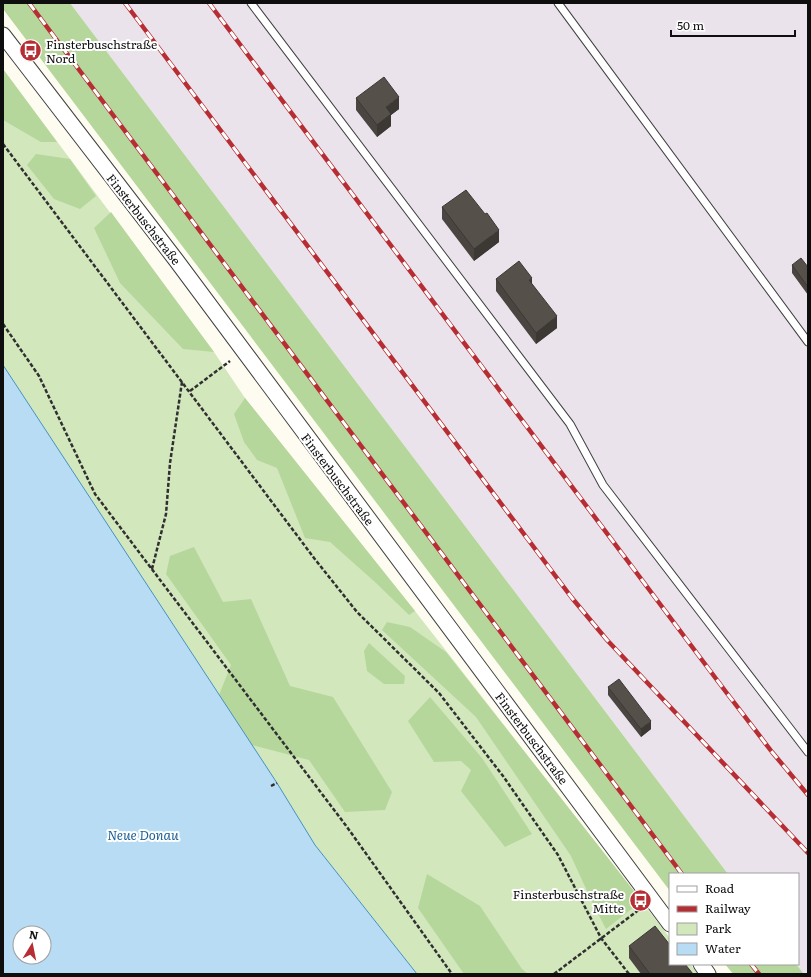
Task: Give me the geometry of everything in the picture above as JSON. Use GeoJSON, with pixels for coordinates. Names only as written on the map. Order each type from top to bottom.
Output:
{"type":"FeatureCollection","features":[{"type":"Feature","properties":{"kind":"street","name":"Finsterbuschstraße"},"geometry":{"type":"LineString","coordinates":[[3,35],[176,260],[669,923]]}},
{"type":"Feature","properties":{"kind":"street"},"geometry":{"type":"LineString","coordinates":[[701,965],[708,974]]}},
{"type":"Feature","properties":{"kind":"lane"},"geometry":{"type":"LineString","coordinates":[[251,3],[570,424],[603,485],[808,752]]}},
{"type":"Feature","properties":{"kind":"lane"},"geometry":{"type":"LineString","coordinates":[[558,3],[808,342]]}},
{"type":"Feature","properties":{"kind":"path"},"geometry":{"type":"LineString","coordinates":[[3,144],[314,558],[357,612],[439,693],[503,776],[558,855],[601,938],[629,974]]}},
{"type":"Feature","properties":{"kind":"path"},"geometry":{"type":"LineString","coordinates":[[3,324],[39,376],[95,494],[347,827],[452,974]]}},
{"type":"Feature","properties":{"kind":"path"},"geometry":{"type":"LineString","coordinates":[[190,391],[230,361]]}},
{"type":"Feature","properties":{"kind":"path"},"geometry":{"type":"LineString","coordinates":[[152,569],[166,514],[170,463],[182,381]]}},
{"type":"Feature","properties":{"kind":"path"},"geometry":{"type":"LineString","coordinates":[[271,786],[277,783]]}},
{"type":"Feature","properties":{"kind":"path"},"geometry":{"type":"LineString","coordinates":[[554,974],[644,906]]}},
{"type":"Feature","properties":{"kind":"shaded area"},"geometry":{"type":"Polygon","coordinates":[[[70,3],[808,3],[808,974],[804,974],[797,965],[799,965],[799,873],[727,873],[70,3]]]}},
{"type":"Feature","properties":{"kind":"green space"},"geometry":{"type":"Polygon","coordinates":[[[3,3],[70,3],[727,873],[669,873],[669,890],[3,9],[3,3]]]}},
{"type":"Feature","properties":{"kind":"green space"},"geometry":{"type":"Polygon","coordinates":[[[3,69],[214,352],[245,398],[415,611],[669,937],[669,965],[691,965],[698,974],[417,974],[315,845],[277,783],[3,365],[3,69]]]}},
{"type":"Feature","properties":{"kind":"green space"},"geometry":{"type":"Polygon","coordinates":[[[3,69],[57,142],[41,142],[3,120],[3,69]]]}},
{"type":"Feature","properties":{"kind":"green space"},"geometry":{"type":"Polygon","coordinates":[[[36,154],[70,159],[96,196],[80,209],[54,199],[27,165],[36,154]]]}},
{"type":"Feature","properties":{"kind":"green space"},"geometry":{"type":"Polygon","coordinates":[[[111,212],[214,352],[183,349],[120,283],[94,228],[111,212]]]}},
{"type":"Feature","properties":{"kind":"green space"},"geometry":{"type":"Polygon","coordinates":[[[245,398],[415,611],[409,615],[330,542],[305,538],[277,468],[257,460],[244,442],[234,414],[245,398]]]}},
{"type":"Feature","properties":{"kind":"green space"},"geometry":{"type":"Polygon","coordinates":[[[194,547],[223,602],[251,599],[290,686],[333,697],[392,792],[385,810],[345,812],[309,760],[252,745],[219,695],[231,665],[166,574],[170,556],[194,547]]]}},
{"type":"Feature","properties":{"kind":"green space"},"geometry":{"type":"Polygon","coordinates":[[[387,622],[410,627],[446,652],[638,896],[638,904],[606,929],[571,856],[476,717],[382,630],[387,622]]]}},
{"type":"Feature","properties":{"kind":"green space"},"geometry":{"type":"Polygon","coordinates":[[[369,643],[405,676],[404,684],[384,684],[367,671],[364,651],[369,643]]]}},
{"type":"Feature","properties":{"kind":"green space"},"geometry":{"type":"Polygon","coordinates":[[[430,697],[482,758],[532,834],[505,847],[461,791],[471,770],[461,761],[434,762],[408,721],[430,697]]]}},
{"type":"Feature","properties":{"kind":"green space"},"geometry":{"type":"Polygon","coordinates":[[[427,874],[480,906],[522,969],[528,974],[464,974],[418,908],[427,874]]]}},
{"type":"Feature","properties":{"kind":"green space"},"geometry":{"type":"Polygon","coordinates":[[[726,965],[797,965],[804,974],[733,974],[726,965]]]}},
{"type":"Feature","properties":{"kind":"water","name":"Neue Donau"},"geometry":{"type":"Polygon","coordinates":[[[3,365],[277,783],[315,845],[417,974],[3,974],[3,365]]]}},
{"type":"Feature","properties":{"kind":"building"},"geometry":{"type":"Polygon","coordinates":[[[384,77],[399,97],[386,107],[391,114],[377,125],[356,98],[384,77]]]}},
{"type":"Feature","properties":{"kind":"building"},"geometry":{"type":"Polygon","coordinates":[[[466,190],[485,214],[487,213],[499,230],[474,249],[442,207],[466,190]]]}},
{"type":"Feature","properties":{"kind":"building"},"geometry":{"type":"Polygon","coordinates":[[[801,258],[808,267],[808,287],[792,265],[801,258]]]}},
{"type":"Feature","properties":{"kind":"building"},"geometry":{"type":"Polygon","coordinates":[[[519,261],[532,278],[529,280],[557,316],[536,333],[496,279],[519,261]]]}},
{"type":"Feature","properties":{"kind":"building"},"geometry":{"type":"Polygon","coordinates":[[[619,679],[651,721],[641,729],[608,687],[619,679]]]}},
{"type":"Feature","properties":{"kind":"building"},"geometry":{"type":"Polygon","coordinates":[[[655,926],[669,944],[669,965],[686,965],[693,974],[650,974],[629,946],[655,926]]]}},
{"type":"Feature","properties":{"kind":"railway"},"geometry":{"type":"LineString","coordinates":[[29,3],[681,873]]}},
{"type":"Feature","properties":{"kind":"railway"},"geometry":{"type":"LineString","coordinates":[[125,3],[572,598],[607,640],[808,853]]}},
{"type":"Feature","properties":{"kind":"railway"},"geometry":{"type":"LineString","coordinates":[[209,3],[726,692],[772,752],[808,795]]}},
{"type":"Feature","properties":{"kind":"railway"},"geometry":{"type":"LineString","coordinates":[[752,965],[759,974]]}},
{"type":"Feature","properties":{"kind":"place","name":"Finsterbuschstraße Nord"},"geometry":{"type":"Point","coordinates":[31,51]}},
{"type":"Feature","properties":{"kind":"place","name":"Finsterbuschstraße Mitte"},"geometry":{"type":"Point","coordinates":[640,901]}}]}
